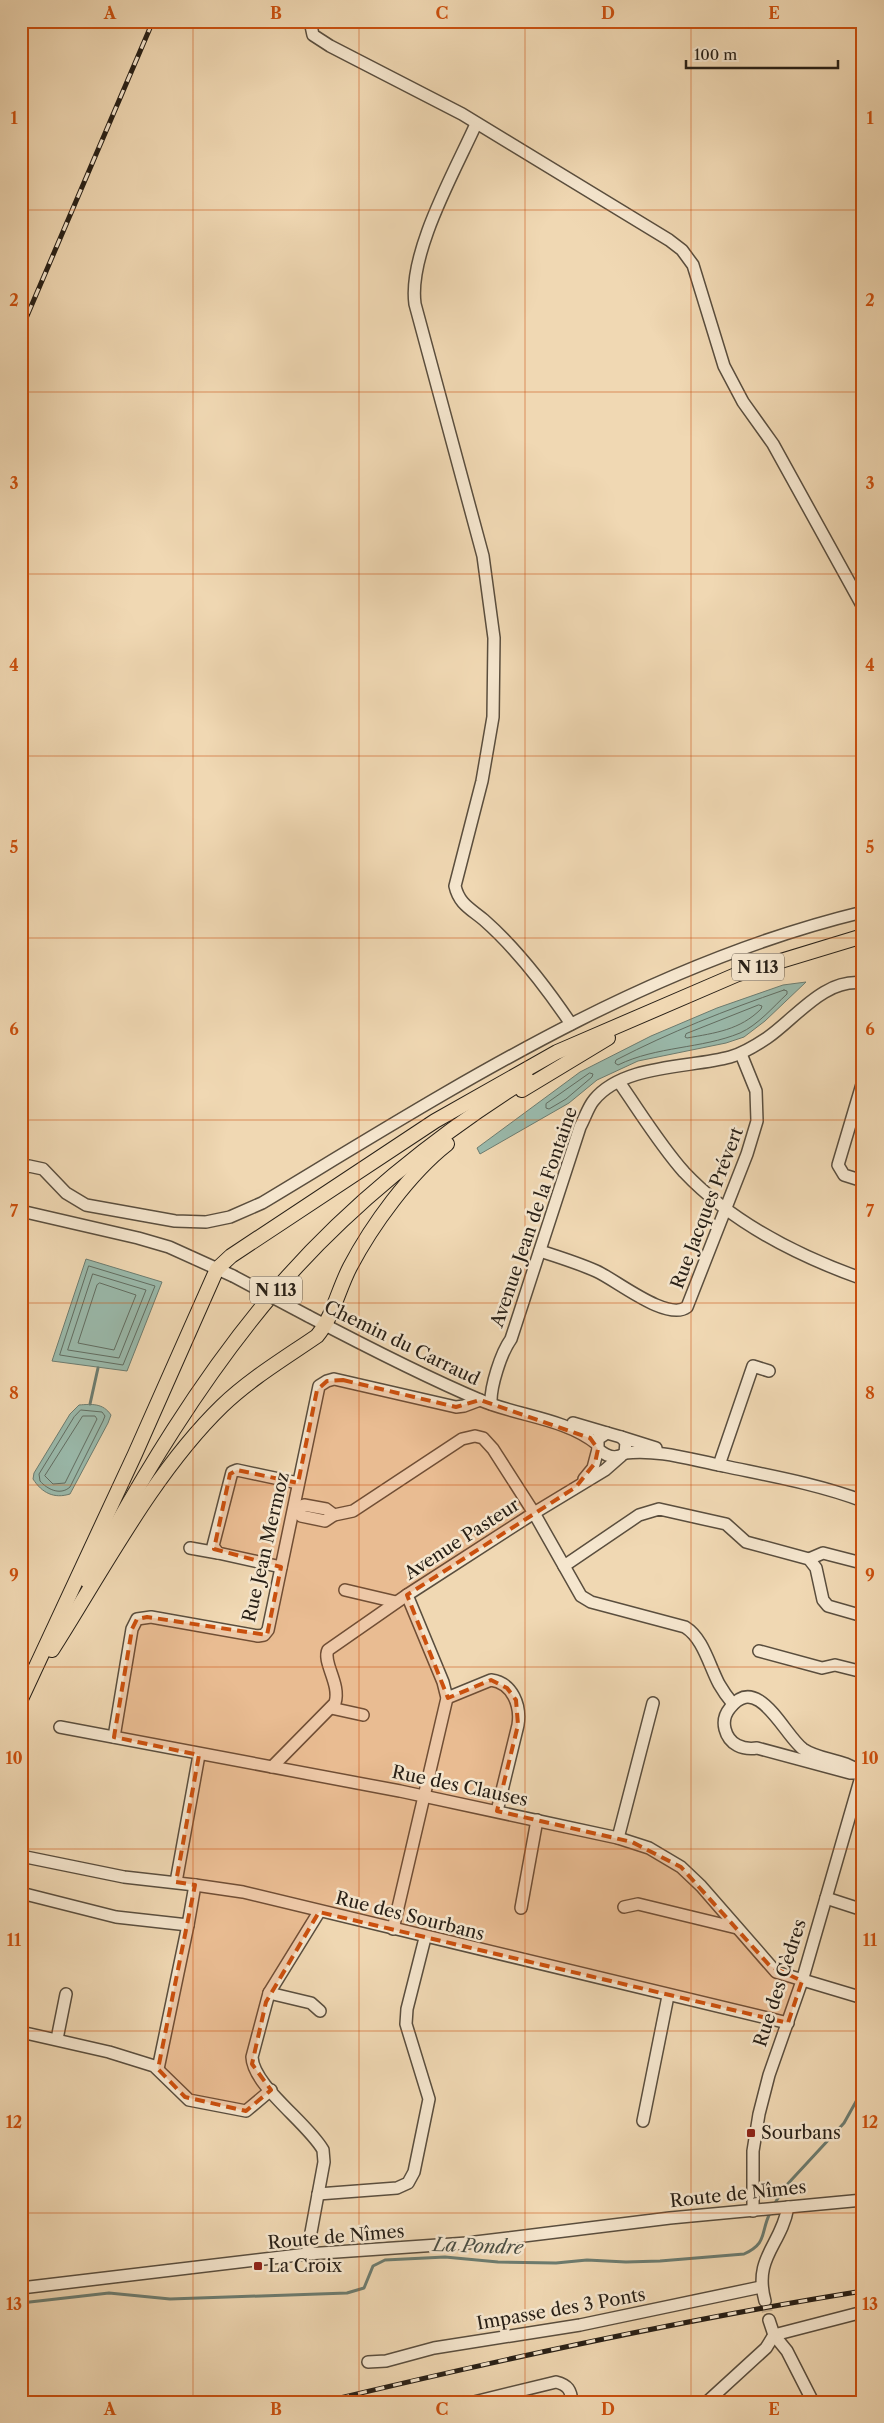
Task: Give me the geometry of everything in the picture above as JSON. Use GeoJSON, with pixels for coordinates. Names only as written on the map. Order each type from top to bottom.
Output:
{"type":"FeatureCollection","features":[{"type":"Feature","properties":{"kind":"main road","name":"N 113"},"geometry":{"type":"LineString","coordinates":[[22,1697],[100,1554],[184,1412],[277,1289],[370,1197],[470,1116],[564,1056],[657,1008],[754,968],[863,936]]}},
{"type":"Feature","properties":{"kind":"main road"},"geometry":{"type":"LineString","coordinates":[[22,1697],[135,1454],[217,1269],[231,1256],[288,1216],[435,1121],[557,1052],[657,1008]]}},
{"type":"Feature","properties":{"kind":"main road"},"geometry":{"type":"LineString","coordinates":[[22,1697],[123,1536],[186,1444],[236,1393],[317,1336],[326,1325],[336,1296],[365,1241],[385,1212],[439,1151],[509,1098],[657,1008]]}},
{"type":"Feature","properties":{"kind":"street"},"geometry":{"type":"LineString","coordinates":[[310,21],[314,35],[330,46],[462,114],[669,240],[682,250],[693,265],[724,366],[743,402],[773,444],[863,607]]}},
{"type":"Feature","properties":{"kind":"street"},"geometry":{"type":"LineString","coordinates":[[476,124],[434,217],[417,265],[412,288],[414,304],[483,556],[494,638],[493,717],[482,781],[455,886],[457,896],[461,902],[496,931],[524,961],[571,1024]]}},
{"type":"Feature","properties":{"kind":"street"},"geometry":{"type":"LineString","coordinates":[[21,1169],[29,1166],[43,1169],[72,1198],[92,1207],[189,1223],[230,1217],[262,1203],[469,1078],[571,1024],[701,963],[781,934],[863,912]]}},
{"type":"Feature","properties":{"kind":"street","name":"Avenue Jean de la Fontaine"},"geometry":{"type":"LineString","coordinates":[[485,1402],[493,1388],[505,1346],[511,1339],[580,1126],[588,1109],[602,1093],[619,1082],[650,1070],[741,1054],[779,1029],[833,987],[848,982],[863,983]]}},
{"type":"Feature","properties":{"kind":"street","name":"Rue Jacques Prévert"},"geometry":{"type":"LineString","coordinates":[[540,1251],[597,1271],[646,1301],[674,1310],[684,1310],[692,1300],[757,1121],[756,1091],[741,1054]]}},
{"type":"Feature","properties":{"kind":"street"},"geometry":{"type":"LineString","coordinates":[[863,1081],[838,1165],[844,1175],[863,1181]]}},
{"type":"Feature","properties":{"kind":"street"},"geometry":{"type":"LineString","coordinates":[[619,1082],[676,1163],[703,1190],[726,1208],[777,1242],[863,1280]]}},
{"type":"Feature","properties":{"kind":"street","name":"Chemin du Carraud"},"geometry":{"type":"LineString","coordinates":[[21,1211],[169,1247],[233,1276],[409,1368],[485,1402],[580,1432],[608,1456],[643,1452],[682,1457],[794,1481],[863,1500]]}},
{"type":"Feature","properties":{"kind":"street"},"geometry":{"type":"LineString","coordinates":[[719,1465],[753,1366],[769,1371]]}},
{"type":"Feature","properties":{"kind":"street","name":"Rue Jean Mermoz"},"geometry":{"type":"LineString","coordinates":[[114,1737],[135,1621],[147,1617],[261,1636],[268,1630],[295,1509],[298,1483],[317,1390],[326,1380],[343,1380],[456,1406],[485,1402]]}},
{"type":"Feature","properties":{"kind":"street","name":"Chemin du Carraud"},"geometry":{"type":"LineString","coordinates":[[517,1412],[576,1424],[682,1457]]}},
{"type":"Feature","properties":{"kind":"street"},"geometry":{"type":"LineString","coordinates":[[598,1447],[598,1439],[607,1433]]}},
{"type":"Feature","properties":{"kind":"street"},"geometry":{"type":"LineString","coordinates":[[295,1509],[301,1516],[325,1521],[336,1514],[357,1508],[462,1439],[475,1436],[488,1442],[534,1513],[577,1591],[585,1599],[690,1630],[698,1640],[718,1683],[733,1704]]}},
{"type":"Feature","properties":{"kind":"street"},"geometry":{"type":"LineString","coordinates":[[621,1437],[626,1442],[623,1454]]}},
{"type":"Feature","properties":{"kind":"street","name":"Avenue Pasteur"},"geometry":{"type":"LineString","coordinates":[[576,1487],[593,1468],[598,1447]]}},
{"type":"Feature","properties":{"kind":"street","name":"Avenue Pasteur"},"geometry":{"type":"LineString","coordinates":[[447,1698],[443,1682],[407,1595],[614,1464],[623,1454]]}},
{"type":"Feature","properties":{"kind":"street"},"geometry":{"type":"LineString","coordinates":[[218,1553],[214,1546],[232,1472],[237,1470],[298,1483]]}},
{"type":"Feature","properties":{"kind":"street"},"geometry":{"type":"LineString","coordinates":[[564,1566],[639,1515],[659,1509],[726,1524],[746,1542],[809,1559],[816,1568],[823,1600],[828,1606],[863,1616]]}},
{"type":"Feature","properties":{"kind":"street"},"geometry":{"type":"LineString","coordinates":[[190,1548],[281,1567]]}},
{"type":"Feature","properties":{"kind":"street"},"geometry":{"type":"LineString","coordinates":[[809,1559],[823,1553],[858,1562]]}},
{"type":"Feature","properties":{"kind":"street"},"geometry":{"type":"LineString","coordinates":[[345,1590],[396,1602]]}},
{"type":"Feature","properties":{"kind":"street"},"geometry":{"type":"LineString","coordinates":[[272,1767],[331,1708],[337,1692],[327,1651],[407,1595]]}},
{"type":"Feature","properties":{"kind":"street"},"geometry":{"type":"LineString","coordinates":[[759,1650],[822,1668],[836,1665],[863,1672]]}},
{"type":"Feature","properties":{"kind":"street"},"geometry":{"type":"LineString","coordinates":[[393,1929],[447,1698],[491,1680],[507,1688],[516,1700],[519,1719],[497,1811]]}},
{"type":"Feature","properties":{"kind":"street"},"geometry":{"type":"LineString","coordinates":[[752,1698],[762,1701],[770,1708],[775,1718],[802,1748],[851,1764],[862,1772],[850,1773],[757,1748],[742,1748],[730,1739],[726,1732],[725,1717],[733,1704],[742,1699],[752,1698]]}},
{"type":"Feature","properties":{"kind":"street"},"geometry":{"type":"LineString","coordinates":[[618,1838],[653,1703]]}},
{"type":"Feature","properties":{"kind":"street"},"geometry":{"type":"LineString","coordinates":[[331,1708],[363,1715]]}},
{"type":"Feature","properties":{"kind":"street","name":"Rue des Clauses"},"geometry":{"type":"LineString","coordinates":[[60,1727],[497,1811],[618,1838],[648,1848],[681,1866],[776,1972],[863,1998]]}},
{"type":"Feature","properties":{"kind":"street"},"geometry":{"type":"LineString","coordinates":[[176,1882],[199,1755]]}},
{"type":"Feature","properties":{"kind":"street","name":"Rue des Cèdres"},"geometry":{"type":"LineString","coordinates":[[754,2210],[753,2151],[759,2114],[769,2075],[802,1981],[862,1772]]}},
{"type":"Feature","properties":{"kind":"street"},"geometry":{"type":"LineString","coordinates":[[520,1908],[537,1820]]}},
{"type":"Feature","properties":{"kind":"street","name":"Rue des Sourbans"},"geometry":{"type":"LineString","coordinates":[[21,1856],[117,1876],[243,1892],[425,1938],[788,2023]]}},
{"type":"Feature","properties":{"kind":"street"},"geometry":{"type":"LineString","coordinates":[[158,2069],[195,1885]]}},
{"type":"Feature","properties":{"kind":"street"},"geometry":{"type":"LineString","coordinates":[[21,1893],[116,1917],[188,1925]]}},
{"type":"Feature","properties":{"kind":"street"},"geometry":{"type":"LineString","coordinates":[[826,1898],[863,1910]]}},
{"type":"Feature","properties":{"kind":"street"},"geometry":{"type":"LineString","coordinates":[[624,1907],[638,1904],[737,1928]]}},
{"type":"Feature","properties":{"kind":"street"},"geometry":{"type":"LineString","coordinates":[[307,2254],[324,2162],[323,2150],[255,2072],[252,2057],[269,1993],[319,1912]]}},
{"type":"Feature","properties":{"kind":"street"},"geometry":{"type":"LineString","coordinates":[[318,2194],[397,2188],[408,2183],[414,2172],[429,2100],[407,2031],[406,2017],[425,1938]]}},
{"type":"Feature","properties":{"kind":"street"},"geometry":{"type":"LineString","coordinates":[[269,1993],[311,2003],[320,2011]]}},
{"type":"Feature","properties":{"kind":"street"},"geometry":{"type":"LineString","coordinates":[[57,2039],[66,1994]]}},
{"type":"Feature","properties":{"kind":"street"},"geometry":{"type":"LineString","coordinates":[[643,2121],[668,1996]]}},
{"type":"Feature","properties":{"kind":"street"},"geometry":{"type":"LineString","coordinates":[[21,2032],[109,2052],[158,2069],[185,2097],[194,2102],[246,2111],[271,2090]]}},
{"type":"Feature","properties":{"kind":"street","name":"Route de Nîmes"},"geometry":{"type":"LineString","coordinates":[[21,2288],[307,2254],[467,2243],[670,2218],[863,2200]]}},
{"type":"Feature","properties":{"kind":"street"},"geometry":{"type":"LineString","coordinates":[[765,2302],[761,2287],[764,2265],[783,2226],[788,2207]]}},
{"type":"Feature","properties":{"kind":"street","name":"Impasse des 3 Ponts"},"geometry":{"type":"LineString","coordinates":[[368,2362],[386,2360],[434,2348],[580,2325],[761,2287]]}},
{"type":"Feature","properties":{"kind":"street"},"geometry":{"type":"LineString","coordinates":[[707,2402],[766,2348],[774,2335],[863,2312]]}},
{"type":"Feature","properties":{"kind":"street"},"geometry":{"type":"LineString","coordinates":[[769,2320],[774,2335],[787,2350],[813,2402]]}},
{"type":"Feature","properties":{"kind":"street"},"geometry":{"type":"LineString","coordinates":[[474,2402],[490,2400],[556,2382],[565,2384],[571,2391],[572,2402]]}},
{"type":"Feature","properties":{"kind":"highlighted area"},"geometry":{"type":"Polygon","coordinates":[[[343,1380],[456,1407],[480,1400],[590,1438],[598,1449],[595,1463],[576,1487],[407,1595],[448,1698],[491,1680],[507,1688],[516,1700],[518,1725],[497,1811],[632,1842],[681,1867],[770,1966],[802,1981],[788,2023],[319,1912],[266,2002],[252,2064],[271,2090],[246,2111],[185,2097],[158,2069],[195,1885],[176,1882],[199,1755],[114,1737],[132,1629],[137,1619],[147,1617],[267,1635],[281,1567],[214,1549],[230,1474],[237,1470],[298,1483],[317,1390],[327,1381],[343,1380]]]}},
{"type":"Feature","properties":{"kind":"water"},"geometry":{"type":"Polygon","coordinates":[[[806,982],[765,1021],[744,1037],[726,1043],[638,1061],[597,1080],[569,1103],[480,1154],[477,1148],[580,1072],[651,1036],[717,1008],[783,985],[806,982]]]}},
{"type":"Feature","properties":{"kind":"water"},"geometry":{"type":"Polygon","coordinates":[[[86,1259],[162,1282],[127,1371],[52,1361],[86,1259]]]}},
{"type":"Feature","properties":{"kind":"water"},"geometry":{"type":"Polygon","coordinates":[[[79,1405],[101,1406],[111,1415],[70,1494],[59,1496],[49,1494],[40,1488],[33,1479],[34,1473],[70,1414],[79,1405]]]}},
{"type":"Feature","properties":{"kind":"waterway"},"geometry":{"type":"LineString","coordinates":[[90,1404],[98,1368]]}},
{"type":"Feature","properties":{"kind":"waterway","name":"La Pondre"},"geometry":{"type":"LineString","coordinates":[[774,2205],[783,2189],[844,2123],[863,2089]]}},
{"type":"Feature","properties":{"kind":"waterway","name":"La Pondre"},"geometry":{"type":"LineString","coordinates":[[21,2303],[109,2293],[170,2299],[347,2293],[364,2288],[373,2266],[385,2260],[445,2257],[498,2262],[556,2263],[587,2260],[626,2262],[744,2254],[757,2246],[770,2213]]}},
{"type":"Feature","properties":{"kind":"tunnel"},"geometry":{"type":"LineString","coordinates":[[765,2301],[769,2320]]}},
{"type":"Feature","properties":{"kind":"railway"},"geometry":{"type":"LineString","coordinates":[[21,330],[153,21]]}},
{"type":"Feature","properties":{"kind":"railway"},"geometry":{"type":"LineString","coordinates":[[323,2402],[592,2341],[795,2302],[863,2291]]}},
{"type":"Feature","properties":{"kind":"place","name":"Sourbans"},"geometry":{"type":"Point","coordinates":[751,2133]}},
{"type":"Feature","properties":{"kind":"place","name":"La Croix"},"geometry":{"type":"Point","coordinates":[258,2266]}}]}
